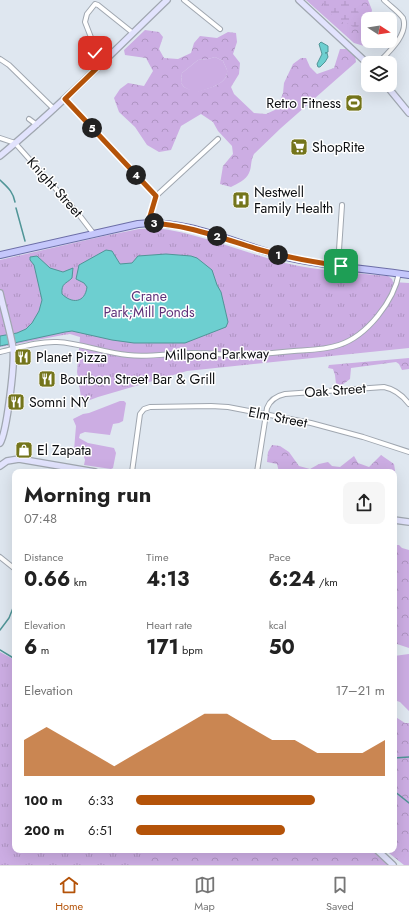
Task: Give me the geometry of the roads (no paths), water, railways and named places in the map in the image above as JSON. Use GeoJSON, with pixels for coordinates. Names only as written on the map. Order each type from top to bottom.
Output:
{"type":"FeatureCollection","features":[{"type":"Feature","properties":{"kind":"main road"},"geometry":{"type":"LineString","coordinates":[[0,255],[93,233],[148,223],[190,228],[282,256],[409,275]]}},
{"type":"Feature","properties":{"kind":"street"},"geometry":{"type":"LineString","coordinates":[[0,156],[65,99],[167,0]]}},
{"type":"Feature","properties":{"kind":"street"},"geometry":{"type":"LineString","coordinates":[[184,0],[220,30]]}},
{"type":"Feature","properties":{"kind":"street"},"geometry":{"type":"LineString","coordinates":[[299,0],[361,58]]}},
{"type":"Feature","properties":{"kind":"street"},"geometry":{"type":"LineString","coordinates":[[384,0],[403,17],[406,22],[407,30],[404,37],[385,56]]}},
{"type":"Feature","properties":{"kind":"street"},"geometry":{"type":"LineString","coordinates":[[98,67],[92,40],[85,22],[87,14],[92,6],[95,4],[98,5],[133,33]]}},
{"type":"Feature","properties":{"kind":"street"},"geometry":{"type":"LineString","coordinates":[[0,59],[54,109]]}},
{"type":"Feature","properties":{"kind":"street"},"geometry":{"type":"LineString","coordinates":[[392,92],[409,113]]}},
{"type":"Feature","properties":{"kind":"street"},"geometry":{"type":"LineString","coordinates":[[65,99],[156,196]]}},
{"type":"Feature","properties":{"kind":"street"},"geometry":{"type":"LineString","coordinates":[[29,119],[37,125]]}},
{"type":"Feature","properties":{"kind":"street"},"geometry":{"type":"LineString","coordinates":[[0,138],[15,143]]}},
{"type":"Feature","properties":{"kind":"street"},"geometry":{"type":"LineString","coordinates":[[148,223],[156,196],[218,139]]}},
{"type":"Feature","properties":{"kind":"street","name":"Knight Street"},"geometry":{"type":"LineString","coordinates":[[15,143],[93,233]]}},
{"type":"Feature","properties":{"kind":"street"},"geometry":{"type":"LineString","coordinates":[[338,265],[342,205]]}},
{"type":"Feature","properties":{"kind":"street","name":"Millpond Parkway"},"geometry":{"type":"LineString","coordinates":[[0,352],[12,347],[52,342],[90,347],[129,356],[185,352],[252,355],[322,349],[340,345],[361,333],[382,310],[397,283],[399,273]]}},
{"type":"Feature","properties":{"kind":"street"},"geometry":{"type":"LineString","coordinates":[[0,293],[12,347],[13,360],[5,424],[0,443]]}},
{"type":"Feature","properties":{"kind":"street","name":"Oak Street"},"geometry":{"type":"LineString","coordinates":[[266,414],[269,403],[277,396],[285,394],[384,387],[394,390],[409,404]]}},
{"type":"Feature","properties":{"kind":"street","name":"Elm Street"},"geometry":{"type":"LineString","coordinates":[[132,469],[140,418],[143,410],[150,407],[222,406],[336,429],[409,452]]}},
{"type":"Feature","properties":{"kind":"street"},"geometry":{"type":"LineString","coordinates":[[257,469],[266,414]]}},
{"type":"Feature","properties":{"kind":"street"},"geometry":{"type":"LineString","coordinates":[[0,466],[7,461],[20,459],[78,469]]}},
{"type":"Feature","properties":{"kind":"street"},"geometry":{"type":"LineString","coordinates":[[397,520],[409,522]]}},
{"type":"Feature","properties":{"kind":"street"},"geometry":{"type":"LineString","coordinates":[[0,557],[12,567]]}},
{"type":"Feature","properties":{"kind":"street"},"geometry":{"type":"LineString","coordinates":[[380,853],[393,865]]}},
{"type":"Feature","properties":{"kind":"water"},"geometry":{"type":"Polygon","coordinates":[[[321,42],[328,46],[328,52],[325,53],[327,53],[328,57],[320,67],[318,67],[317,64],[322,54],[319,44],[321,42]]]}},
{"type":"Feature","properties":{"kind":"water"},"geometry":{"type":"Polygon","coordinates":[[[106,250],[112,251],[120,264],[132,263],[138,256],[166,254],[191,256],[197,258],[212,270],[221,292],[228,322],[226,327],[185,343],[134,343],[112,340],[72,331],[0,346],[0,336],[17,333],[26,329],[32,323],[39,311],[42,300],[34,265],[30,260],[30,257],[37,256],[50,268],[63,272],[73,268],[72,278],[64,284],[62,294],[70,299],[78,300],[84,296],[87,287],[84,283],[76,279],[79,265],[106,250]]]}},
{"type":"Feature","properties":{"kind":"waterway"},"geometry":{"type":"LineString","coordinates":[[0,180],[11,192],[15,202]]}},
{"type":"Feature","properties":{"kind":"waterway"},"geometry":{"type":"LineString","coordinates":[[16,208],[25,241]]}},
{"type":"Feature","properties":{"kind":"waterway"},"geometry":{"type":"LineString","coordinates":[[0,630],[9,618],[12,610]]}},
{"type":"Feature","properties":{"kind":"waterway"},"geometry":{"type":"LineString","coordinates":[[0,650],[12,657]]}},
{"type":"Feature","properties":{"kind":"waterway"},"geometry":{"type":"LineString","coordinates":[[397,758],[409,757]]}},
{"type":"Feature","properties":{"kind":"waterway"},"geometry":{"type":"LineString","coordinates":[[397,793],[409,803]]}},
{"type":"Feature","properties":{"kind":"place","name":"Retro Fitness"},"geometry":{"type":"Point","coordinates":[354,103]}},
{"type":"Feature","properties":{"kind":"place","name":"ShopRite"},"geometry":{"type":"Point","coordinates":[299,147]}},
{"type":"Feature","properties":{"kind":"place","name":"Nestwell Family Health"},"geometry":{"type":"Point","coordinates":[241,200]}},
{"type":"Feature","properties":{"kind":"place","name":"Planet Pizza"},"geometry":{"type":"Point","coordinates":[23,357]}},
{"type":"Feature","properties":{"kind":"place","name":"Bourbon Street Bar & Grill"},"geometry":{"type":"Point","coordinates":[47,379]}},
{"type":"Feature","properties":{"kind":"place","name":"Somni NY"},"geometry":{"type":"Point","coordinates":[16,402]}},
{"type":"Feature","properties":{"kind":"place","name":"El Zapata"},"geometry":{"type":"Point","coordinates":[24,450]}},
{"type":"Feature","properties":{"kind":"park label","name":"Crane Park;Mill Ponds"},"geometry":{"type":"Point","coordinates":[149,304]}}]}
